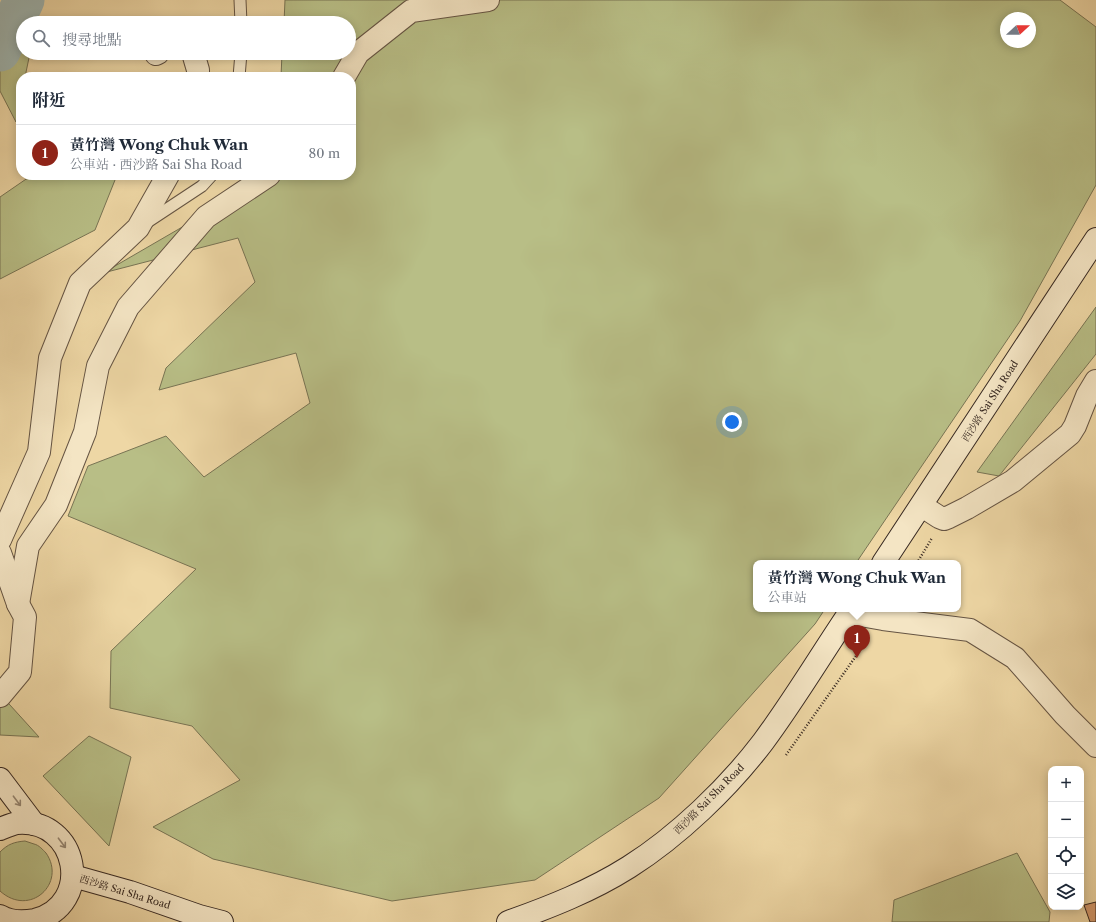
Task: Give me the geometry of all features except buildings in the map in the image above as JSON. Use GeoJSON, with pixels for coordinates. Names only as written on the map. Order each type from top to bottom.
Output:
{"type":"FeatureCollection","features":[{"type":"Feature","properties":{"kind":"street"},"geometry":{"type":"LineString","coordinates":[[356,56],[358,53],[411,11],[488,0]]}},
{"type":"Feature","properties":{"kind":"street"},"geometry":{"type":"LineString","coordinates":[[195,60],[198,72]]}},
{"type":"Feature","properties":{"kind":"street"},"geometry":{"type":"LineString","coordinates":[[347,72],[354,60]]}},
{"type":"Feature","properties":{"kind":"street"},"geometry":{"type":"LineString","coordinates":[[0,540],[39,452],[50,358],[80,283],[138,228],[165,180]]}},
{"type":"Feature","properties":{"kind":"street"},"geometry":{"type":"LineString","coordinates":[[18,604],[28,546],[56,505],[85,432],[98,366],[128,307],[206,217],[262,180]]}},
{"type":"Feature","properties":{"kind":"street","name":"西沙路 Sai Sha Road"},"geometry":{"type":"LineString","coordinates":[[885,560],[922,506],[1096,239]]}},
{"type":"Feature","properties":{"kind":"street"},"geometry":{"type":"LineString","coordinates":[[922,506],[939,517],[944,518],[967,508],[1013,481],[1070,434],[1075,426],[1087,396],[1096,381]]}},
{"type":"Feature","properties":{"kind":"street"},"geometry":{"type":"LineString","coordinates":[[0,553],[18,604],[25,617],[20,672],[0,696]]}},
{"type":"Feature","properties":{"kind":"street","name":"西沙路 Sai Sha Road"},"geometry":{"type":"LineString","coordinates":[[508,922],[540,911],[602,882],[629,867],[678,831],[725,786],[762,743],[782,716],[850,612]]}},
{"type":"Feature","properties":{"kind":"street"},"geometry":{"type":"LineString","coordinates":[[855,612],[883,619],[970,630],[1015,658],[1065,715],[1096,746]]}},
{"type":"Feature","properties":{"kind":"street"},"geometry":{"type":"LineString","coordinates":[[0,779],[34,824]]}},
{"type":"Feature","properties":{"kind":"street"},"geometry":{"type":"LineString","coordinates":[[0,829],[16,823],[34,824],[50,830],[63,842],[71,858],[73,867],[73,876],[70,889],[63,902],[49,915],[40,919],[21,922],[0,916]]}},
{"type":"Feature","properties":{"kind":"street","name":"西沙路 Sai Sha Road"},"geometry":{"type":"LineString","coordinates":[[73,876],[130,892],[199,916],[222,922]]}},
{"type":"Feature","properties":{"kind":"lane"},"geometry":{"type":"LineString","coordinates":[[240,0],[241,16]]}},
{"type":"Feature","properties":{"kind":"lane"},"geometry":{"type":"LineString","coordinates":[[239,72],[240,60]]}},
{"type":"Feature","properties":{"kind":"lane"},"geometry":{"type":"LineString","coordinates":[[138,228],[202,186],[207,180]]}},
{"type":"Feature","properties":{"kind":"path"},"geometry":{"type":"LineString","coordinates":[[919,560],[944,518]]}},
{"type":"Feature","properties":{"kind":"path"},"geometry":{"type":"LineString","coordinates":[[786,755],[854,658]]}},
{"type":"Feature","properties":{"kind":"green space"},"geometry":{"type":"Polygon","coordinates":[[[8,0],[40,0],[37,16],[16,16],[16,60],[29,60],[26,72],[16,72],[16,122],[0,91],[0,16],[8,0]]]}},
{"type":"Feature","properties":{"kind":"green space"},"geometry":{"type":"Polygon","coordinates":[[[285,0],[1060,0],[1096,27],[1096,185],[1020,321],[858,560],[753,560],[753,612],[823,612],[815,624],[659,798],[535,880],[392,901],[213,859],[153,827],[240,780],[192,726],[110,708],[111,651],[196,569],[68,516],[88,466],[166,436],[204,477],[310,403],[296,353],[159,390],[166,368],[255,282],[238,238],[103,273],[263,180],[356,180],[356,72],[281,72],[282,60],[356,60],[356,16],[284,16],[285,0]]]}},
{"type":"Feature","properties":{"kind":"green space"},"geometry":{"type":"Polygon","coordinates":[[[25,180],[115,180],[95,230],[0,279],[0,197],[25,180]]]}},
{"type":"Feature","properties":{"kind":"green space"},"geometry":{"type":"Polygon","coordinates":[[[1096,307],[1096,354],[999,476],[977,472],[1096,307]]]}},
{"type":"Feature","properties":{"kind":"green space"},"geometry":{"type":"Polygon","coordinates":[[[0,694],[39,737],[0,735],[0,694]]]}},
{"type":"Feature","properties":{"kind":"green space"},"geometry":{"type":"Polygon","coordinates":[[[89,736],[131,757],[109,846],[43,776],[89,736]]]}},
{"type":"Feature","properties":{"kind":"green space"},"geometry":{"type":"Polygon","coordinates":[[[25,841],[38,845],[46,853],[51,864],[52,875],[49,885],[42,893],[33,899],[23,901],[11,898],[0,891],[0,852],[11,844],[25,841]]]}},
{"type":"Feature","properties":{"kind":"green space"},"geometry":{"type":"Polygon","coordinates":[[[1017,853],[1050,912],[1049,922],[892,922],[894,900],[1017,853]]]}},
{"type":"Feature","properties":{"kind":"waterway"},"geometry":{"type":"LineString","coordinates":[[16,16],[24,0]]}},
{"type":"Feature","properties":{"kind":"waterway"},"geometry":{"type":"LineString","coordinates":[[0,51],[16,17]]}},
{"type":"Feature","properties":{"kind":"place","name":"黃竹灣 Wong Chuk Wan"},"geometry":{"type":"Point","coordinates":[857,658]}}]}
